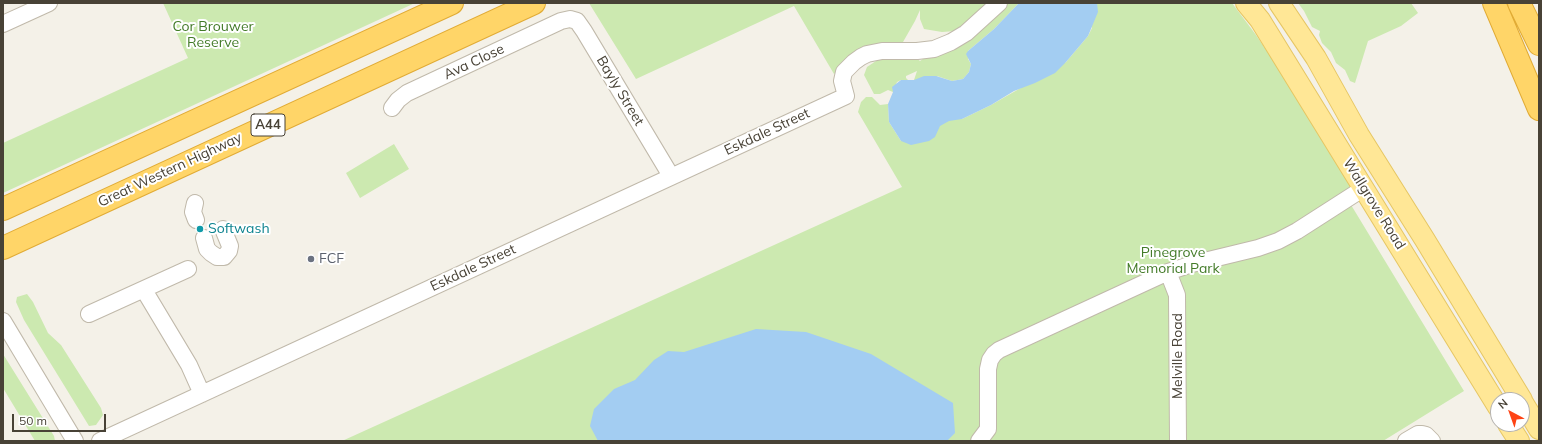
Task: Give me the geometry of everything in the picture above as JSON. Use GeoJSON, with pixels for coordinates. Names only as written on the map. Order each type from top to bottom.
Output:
{"type":"FeatureCollection","features":[{"type":"Feature","properties":{"kind":"highway","name":"A44"},"geometry":{"type":"LineString","coordinates":[[3,209],[452,3]]}},
{"type":"Feature","properties":{"kind":"highway","name":"Great Western Highway"},"geometry":{"type":"LineString","coordinates":[[3,248],[534,3]]}},
{"type":"Feature","properties":{"kind":"highway"},"geometry":{"type":"LineString","coordinates":[[1494,3],[1539,109]]}},
{"type":"Feature","properties":{"kind":"highway"},"geometry":{"type":"LineString","coordinates":[[1519,3],[1539,44]]}},
{"type":"Feature","properties":{"kind":"main road","name":"Wallgrove Road"},"geometry":{"type":"LineString","coordinates":[[1246,3],[1260,20],[1490,394]]}},
{"type":"Feature","properties":{"kind":"main road","name":"Wallgrove Road"},"geometry":{"type":"LineString","coordinates":[[1279,3],[1316,58],[1359,135],[1517,392]]}},
{"type":"Feature","properties":{"kind":"main road","name":"Wallgrove Road"},"geometry":{"type":"LineString","coordinates":[[1530,414],[1539,429]]}},
{"type":"Feature","properties":{"kind":"main road"},"geometry":{"type":"LineString","coordinates":[[1513,432],[1518,441]]}},
{"type":"Feature","properties":{"kind":"street"},"geometry":{"type":"LineString","coordinates":[[3,24],[49,3]]}},
{"type":"Feature","properties":{"kind":"street","name":"Eskdale Street"},"geometry":{"type":"LineString","coordinates":[[100,441],[846,96],[842,81],[844,72],[861,57],[882,50],[917,51],[934,49],[955,40],[966,33],[999,3]]}},
{"type":"Feature","properties":{"kind":"street","name":"Bayly Street"},"geometry":{"type":"LineString","coordinates":[[561,21],[570,18],[577,21],[671,176]]}},
{"type":"Feature","properties":{"kind":"street","name":"Ava Close"},"geometry":{"type":"LineString","coordinates":[[392,108],[398,100],[407,93],[561,21]]}},
{"type":"Feature","properties":{"kind":"street"},"geometry":{"type":"LineString","coordinates":[[983,440],[988,429],[988,369],[990,360],[999,350],[1168,272],[1192,264],[1258,248],[1278,241],[1297,231],[1364,188]]}},
{"type":"Feature","properties":{"kind":"street"},"geometry":{"type":"LineString","coordinates":[[195,203],[193,212],[196,220]]}},
{"type":"Feature","properties":{"kind":"street"},"geometry":{"type":"LineString","coordinates":[[204,238],[211,253],[217,257],[224,257],[229,251],[230,246],[222,230]]}},
{"type":"Feature","properties":{"kind":"street"},"geometry":{"type":"LineString","coordinates":[[89,314],[188,269]]}},
{"type":"Feature","properties":{"kind":"street","name":"Melville Road"},"geometry":{"type":"LineString","coordinates":[[1168,272],[1177,295],[1178,441]]}},
{"type":"Feature","properties":{"kind":"street"},"geometry":{"type":"LineString","coordinates":[[144,290],[189,365],[202,394]]}},
{"type":"Feature","properties":{"kind":"street"},"geometry":{"type":"LineString","coordinates":[[3,321],[75,441]]}},
{"type":"Feature","properties":{"kind":"street"},"geometry":{"type":"LineString","coordinates":[[1406,441],[1418,434],[1426,435],[1432,441]]}},
{"type":"Feature","properties":{"kind":"green space","name":"Cor Brouwer Reserve"},"geometry":{"type":"Polygon","coordinates":[[[163,3],[415,3],[3,193],[3,143],[188,58],[163,3]]]}},
{"type":"Feature","properties":{"kind":"green space"},"geometry":{"type":"Polygon","coordinates":[[[589,3],[993,3],[956,31],[942,32],[924,29],[920,19],[920,10],[903,42],[850,59],[834,74],[794,6],[636,79],[589,3]]]}},
{"type":"Feature","properties":{"kind":"green space","name":"Pinegrove Memorial Park"},"geometry":{"type":"Polygon","coordinates":[[[1003,3],[1019,3],[994,29],[968,51],[968,59],[971,64],[969,72],[963,79],[952,81],[937,76],[962,119],[991,105],[1066,62],[1088,36],[1092,28],[1079,3],[1232,3],[1271,57],[1353,187],[1345,195],[1464,391],[1383,441],[342,441],[902,187],[858,112],[861,102],[866,97],[872,97],[880,105],[888,104],[889,122],[901,141],[910,85],[914,80],[917,71],[906,76],[908,80],[901,80],[897,82],[893,92],[888,90],[880,94],[874,94],[864,75],[867,67],[879,59],[914,56],[920,61],[1003,3]]]}},
{"type":"Feature","properties":{"kind":"green space"},"geometry":{"type":"Polygon","coordinates":[[[1298,3],[1411,3],[1418,13],[1401,26],[1368,41],[1355,83],[1350,81],[1345,70],[1336,63],[1331,52],[1322,43],[1319,35],[1320,31],[1312,27],[1298,3]]]}},
{"type":"Feature","properties":{"kind":"green space"},"geometry":{"type":"Polygon","coordinates":[[[394,144],[409,169],[360,198],[346,173],[394,144]]]}},
{"type":"Feature","properties":{"kind":"green space"},"geometry":{"type":"Polygon","coordinates":[[[27,294],[33,302],[48,333],[61,345],[101,408],[103,415],[96,425],[89,426],[24,320],[16,302],[17,297],[27,294]]]}},
{"type":"Feature","properties":{"kind":"green space"},"geometry":{"type":"Polygon","coordinates":[[[3,354],[54,436],[55,441],[35,441],[3,388],[3,354]]]}},
{"type":"Feature","properties":{"kind":"water"},"geometry":{"type":"Polygon","coordinates":[[[1019,3],[1097,3],[1098,12],[1088,36],[1055,73],[1014,91],[991,105],[962,119],[949,121],[940,126],[935,137],[929,141],[911,145],[901,141],[889,122],[888,104],[893,92],[892,87],[901,80],[914,80],[924,76],[936,76],[952,81],[963,79],[969,72],[971,64],[966,54],[968,51],[994,29],[1019,3]]]}},
{"type":"Feature","properties":{"kind":"water"},"geometry":{"type":"Polygon","coordinates":[[[756,329],[806,332],[871,354],[953,403],[955,433],[947,441],[598,441],[590,426],[594,409],[614,389],[635,380],[654,360],[668,351],[684,352],[756,329]]]}},
{"type":"Feature","properties":{"kind":"place","name":"Softwash"},"geometry":{"type":"Point","coordinates":[200,229]}},
{"type":"Feature","properties":{"kind":"place","name":"FCF"},"geometry":{"type":"Point","coordinates":[311,259]}}]}
